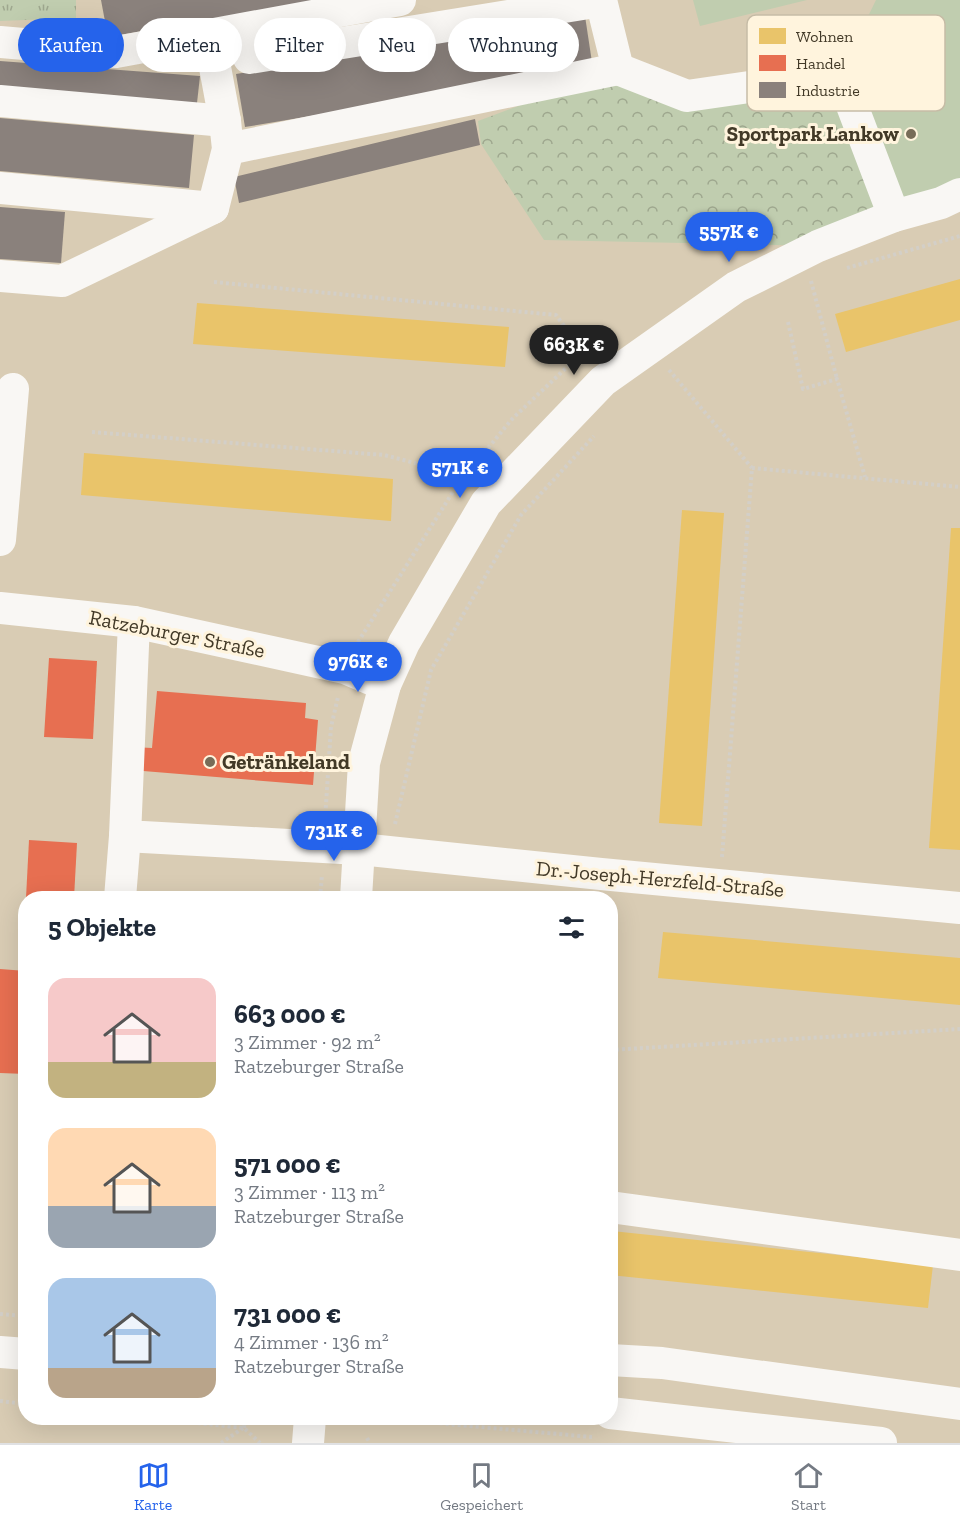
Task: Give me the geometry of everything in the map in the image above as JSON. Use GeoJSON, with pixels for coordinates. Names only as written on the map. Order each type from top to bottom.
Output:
{"type":"FeatureCollection","features":[{"type":"Feature","properties":{"kind":"street"},"geometry":{"type":"LineString","coordinates":[[242,29],[400,0]]}},
{"type":"Feature","properties":{"kind":"street"},"geometry":{"type":"LineString","coordinates":[[249,58],[601,0],[618,69]]}},
{"type":"Feature","properties":{"kind":"street"},"geometry":{"type":"LineString","coordinates":[[0,42],[116,52],[136,48]]}},
{"type":"Feature","properties":{"kind":"street"},"geometry":{"type":"LineString","coordinates":[[0,100],[227,135],[618,69],[687,96],[747,87]]}},
{"type":"Feature","properties":{"kind":"street"},"geometry":{"type":"LineString","coordinates":[[213,208],[227,135],[216,72]]}},
{"type":"Feature","properties":{"kind":"street"},"geometry":{"type":"LineString","coordinates":[[854,111],[894,216]]}},
{"type":"Feature","properties":{"kind":"street"},"geometry":{"type":"LineString","coordinates":[[0,188],[213,208]]}},
{"type":"Feature","properties":{"kind":"street"},"geometry":{"type":"LineString","coordinates":[[357,891],[364,763],[385,685],[405,643],[486,502],[603,381],[736,287],[818,246],[894,216],[941,203],[960,194]]}},
{"type":"Feature","properties":{"kind":"street"},"geometry":{"type":"LineString","coordinates":[[0,276],[62,281],[213,208]]}},
{"type":"Feature","properties":{"kind":"street"},"geometry":{"type":"LineString","coordinates":[[0,540],[13,389]]}},
{"type":"Feature","properties":{"kind":"street","name":"Ratzeburger Straße"},"geometry":{"type":"LineString","coordinates":[[0,608],[134,622],[345,668],[385,685]]}},
{"type":"Feature","properties":{"kind":"street"},"geometry":{"type":"LineString","coordinates":[[121,891],[134,622]]}},
{"type":"Feature","properties":{"kind":"street","name":"Dr.-Joseph-Herzfeld-Straße"},"geometry":{"type":"LineString","coordinates":[[125,836],[393,852],[600,886],[720,885],[960,908]]}},
{"type":"Feature","properties":{"kind":"street"},"geometry":{"type":"LineString","coordinates":[[618,1209],[960,1255]]}},
{"type":"Feature","properties":{"kind":"street"},"geometry":{"type":"LineString","coordinates":[[0,1352],[18,1353]]}},
{"type":"Feature","properties":{"kind":"street"},"geometry":{"type":"LineString","coordinates":[[618,1360],[662,1363],[960,1404]]}},
{"type":"Feature","properties":{"kind":"street"},"geometry":{"type":"LineString","coordinates":[[308,1443],[309,1425]]}},
{"type":"Feature","properties":{"kind":"street"},"geometry":{"type":"LineString","coordinates":[[607,1425],[881,1443]]}},
{"type":"Feature","properties":{"kind":"path"},"geometry":{"type":"LineString","coordinates":[[844,269],[960,236]]}},
{"type":"Feature","properties":{"kind":"path"},"geometry":{"type":"LineString","coordinates":[[801,285],[811,279],[865,477]]}},
{"type":"Feature","properties":{"kind":"path"},"geometry":{"type":"LineString","coordinates":[[214,282],[556,315],[603,381]]}},
{"type":"Feature","properties":{"kind":"path"},"geometry":{"type":"LineString","coordinates":[[788,322],[803,389],[837,378]]}},
{"type":"Feature","properties":{"kind":"path"},"geometry":{"type":"LineString","coordinates":[[654,344],[665,364],[752,468],[720,885]]}},
{"type":"Feature","properties":{"kind":"path"},"geometry":{"type":"LineString","coordinates":[[393,852],[395,823],[431,670],[521,515],[599,430]]}},
{"type":"Feature","properties":{"kind":"path"},"geometry":{"type":"LineString","coordinates":[[92,432],[384,455],[434,468],[486,502]]}},
{"type":"Feature","properties":{"kind":"path"},"geometry":{"type":"LineString","coordinates":[[752,468],[960,487]]}},
{"type":"Feature","properties":{"kind":"path"},"geometry":{"type":"LineString","coordinates":[[321,891],[331,728],[345,668]]}},
{"type":"Feature","properties":{"kind":"path"},"geometry":{"type":"LineString","coordinates":[[618,1050],[960,1029]]}},
{"type":"Feature","properties":{"kind":"path"},"geometry":{"type":"LineString","coordinates":[[0,1314],[18,1315]]}},
{"type":"Feature","properties":{"kind":"path"},"geometry":{"type":"LineString","coordinates":[[0,1401],[18,1403]]}},
{"type":"Feature","properties":{"kind":"path"},"geometry":{"type":"LineString","coordinates":[[216,1425],[244,1428],[260,1443]]}},
{"type":"Feature","properties":{"kind":"path"},"geometry":{"type":"LineString","coordinates":[[221,1443],[244,1428]]}},
{"type":"Feature","properties":{"kind":"green space"},"geometry":{"type":"Polygon","coordinates":[[[0,0],[76,0],[76,18],[18,18],[18,20],[0,21],[0,0]]]}},
{"type":"Feature","properties":{"kind":"green space"},"geometry":{"type":"Polygon","coordinates":[[[693,0],[807,0],[700,26],[693,0]]]}},
{"type":"Feature","properties":{"kind":"green space"},"geometry":{"type":"Polygon","coordinates":[[[876,0],[960,0],[960,194],[894,216],[854,111],[945,111],[945,15],[869,15],[876,0]]]}},
{"type":"Feature","properties":{"kind":"green space"},"geometry":{"type":"Polygon","coordinates":[[[618,69],[687,96],[747,87],[747,111],[877,111],[960,194],[818,246],[544,240],[481,144],[478,121],[618,69]]]}},
{"type":"Feature","properties":{"kind":"building: Wohnen"},"geometry":{"type":"Polygon","coordinates":[[[960,279],[960,320],[846,352],[835,314],[960,279]]]}},
{"type":"Feature","properties":{"kind":"building: Wohnen"},"geometry":{"type":"Polygon","coordinates":[[[197,303],[509,327],[505,367],[193,344],[197,303]]]}},
{"type":"Feature","properties":{"kind":"building: Wohnen"},"geometry":{"type":"Polygon","coordinates":[[[84,453],[393,479],[391,521],[81,495],[84,453]]]}},
{"type":"Feature","properties":{"kind":"building: Wohnen"},"geometry":{"type":"Polygon","coordinates":[[[682,510],[724,513],[702,826],[659,823],[682,510]]]}},
{"type":"Feature","properties":{"kind":"building: Wohnen"},"geometry":{"type":"Polygon","coordinates":[[[951,528],[960,528],[960,850],[929,848],[951,528]]]}},
{"type":"Feature","properties":{"kind":"building: Wohnen"},"geometry":{"type":"Polygon","coordinates":[[[663,932],[960,958],[960,1005],[658,978],[663,932]]]}},
{"type":"Feature","properties":{"kind":"building: Wohnen"},"geometry":{"type":"Polygon","coordinates":[[[618,1232],[933,1265],[928,1308],[618,1276],[618,1232]]]}},
{"type":"Feature","properties":{"kind":"building: Handel"},"geometry":{"type":"Polygon","coordinates":[[[49,658],[97,661],[93,739],[44,737],[49,658]]]}},
{"type":"Feature","properties":{"kind":"building: Handel"},"geometry":{"type":"Polygon","coordinates":[[[157,691],[306,703],[305,718],[318,720],[313,785],[131,770],[133,747],[152,748],[157,691]]]}},
{"type":"Feature","properties":{"kind":"building: Handel"},"geometry":{"type":"Polygon","coordinates":[[[29,840],[77,843],[74,891],[26,891],[29,840]]]}},
{"type":"Feature","properties":{"kind":"building: Handel"},"geometry":{"type":"Polygon","coordinates":[[[0,969],[18,970],[18,1074],[0,1073],[0,969]]]}},
{"type":"Feature","properties":{"kind":"building: Industrie"},"geometry":{"type":"Polygon","coordinates":[[[101,0],[314,0],[217,18],[136,18],[136,32],[124,34],[124,18],[104,18],[101,0]]]}},
{"type":"Feature","properties":{"kind":"building: Industrie"},"geometry":{"type":"Polygon","coordinates":[[[585,16],[593,69],[579,71],[579,18],[573,18],[585,16]]]}},
{"type":"Feature","properties":{"kind":"building: Industrie"},"geometry":{"type":"Polygon","coordinates":[[[448,39],[448,72],[575,72],[245,127],[236,74],[254,71],[346,72],[346,56],[358,54],[358,72],[436,72],[436,41],[448,39]]]}},
{"type":"Feature","properties":{"kind":"building: Industrie"},"geometry":{"type":"Polygon","coordinates":[[[0,61],[18,62],[18,72],[124,70],[200,76],[197,103],[0,88],[0,61]]]}},
{"type":"Feature","properties":{"kind":"building: Industrie"},"geometry":{"type":"Polygon","coordinates":[[[0,118],[194,135],[189,188],[0,171],[0,118]]]}},
{"type":"Feature","properties":{"kind":"building: Industrie"},"geometry":{"type":"Polygon","coordinates":[[[475,119],[480,145],[239,203],[234,177],[475,119]]]}},
{"type":"Feature","properties":{"kind":"building: Industrie"},"geometry":{"type":"Polygon","coordinates":[[[0,207],[65,212],[61,263],[0,259],[0,207]]]}},
{"type":"Feature","properties":{"kind":"place","name":"Sportpark Lankow"},"geometry":{"type":"Point","coordinates":[911,134]}},
{"type":"Feature","properties":{"kind":"place","name":"Getränkeland"},"geometry":{"type":"Point","coordinates":[210,762]}}]}
